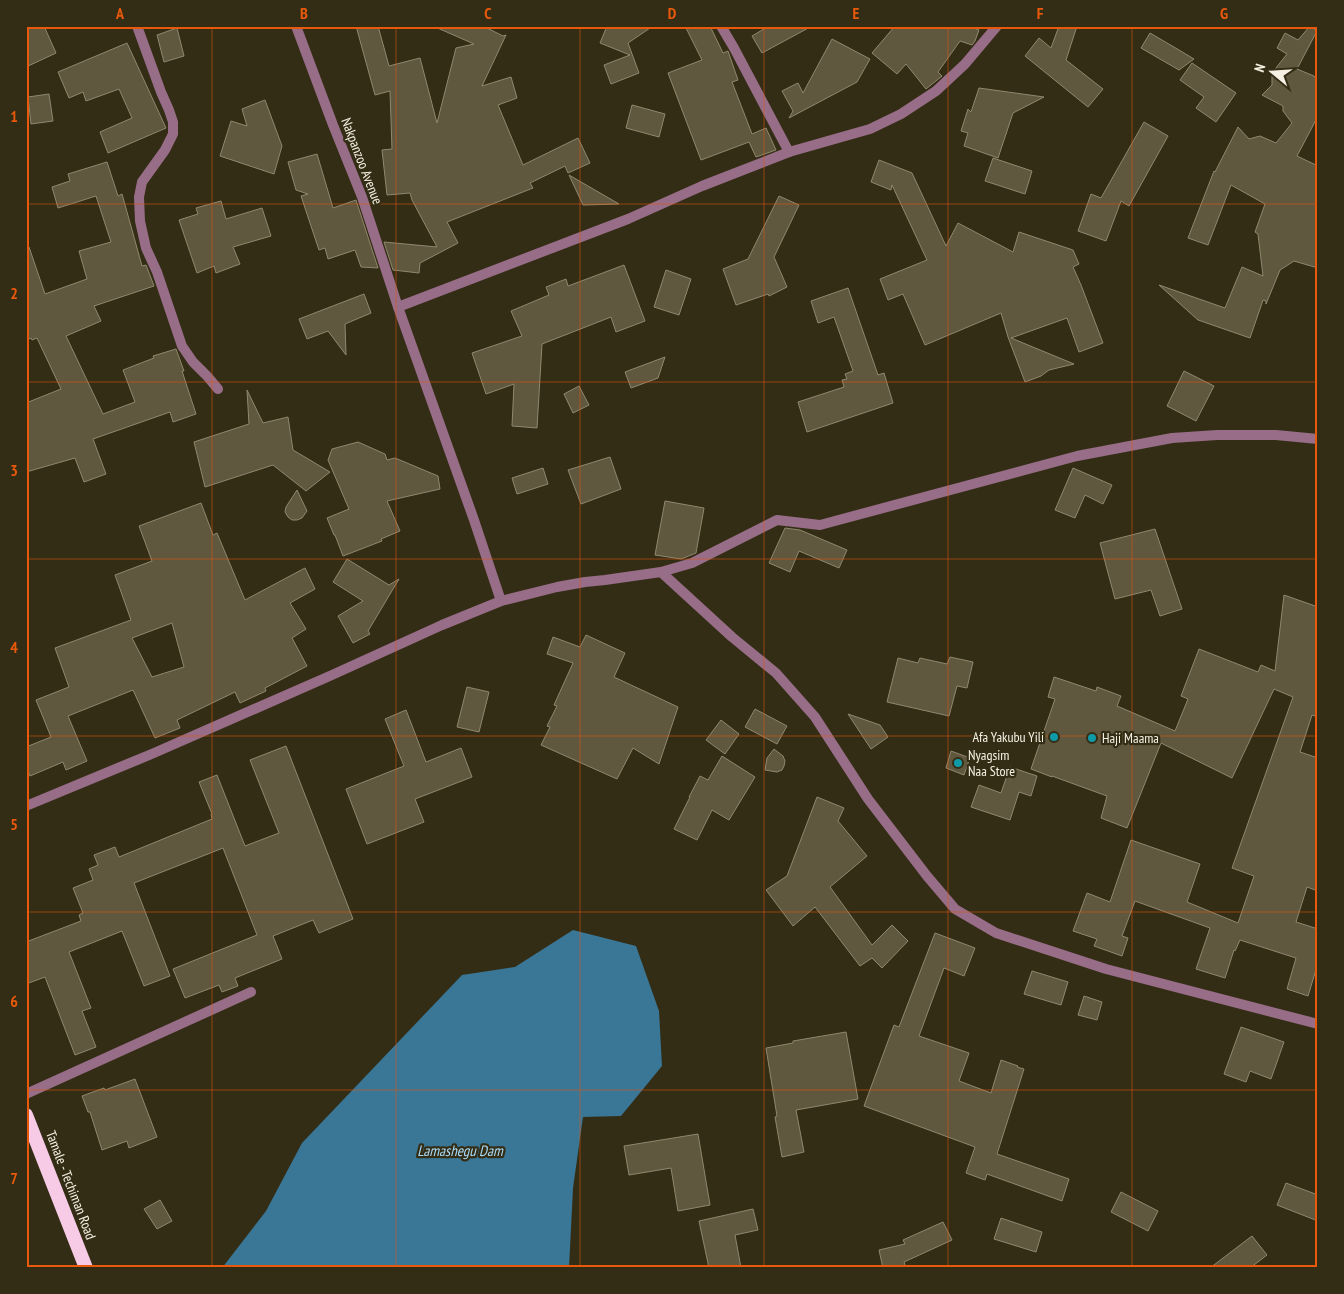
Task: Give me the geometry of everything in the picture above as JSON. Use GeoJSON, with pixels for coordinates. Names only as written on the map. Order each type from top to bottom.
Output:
{"type":"FeatureCollection","features":[{"type":"Feature","properties":{"kind":"highway","name":"Tamale - Techiman Road"},"geometry":{"type":"LineString","coordinates":[[26,1115],[86,1268]]}},
{"type":"Feature","properties":{"kind":"street"},"geometry":{"type":"LineString","coordinates":[[137,26],[173,122],[173,134],[165,150],[142,182],[138,197],[140,221],[146,248],[157,272],[182,346],[218,389]]}},
{"type":"Feature","properties":{"kind":"street","name":"Nakpanzoo Avenue"},"geometry":{"type":"LineString","coordinates":[[296,26],[362,197],[398,307],[474,520],[501,602]]}},
{"type":"Feature","properties":{"kind":"street"},"geometry":{"type":"LineString","coordinates":[[721,26],[788,152]]}},
{"type":"Feature","properties":{"kind":"street"},"geometry":{"type":"LineString","coordinates":[[398,307],[628,219],[702,186],[788,152],[870,129],[901,114],[936,91],[965,64],[997,26]]}},
{"type":"Feature","properties":{"kind":"street"},"geometry":{"type":"LineString","coordinates":[[26,806],[180,742],[442,624],[501,602],[557,587],[661,572],[692,563],[777,520],[820,524],[1077,456],[1172,438],[1276,435],[1318,439]]}},
{"type":"Feature","properties":{"kind":"street"},"geometry":{"type":"LineString","coordinates":[[661,572],[732,637],[776,673],[815,717],[868,799],[955,910],[996,933],[1106,969],[1318,1024]]}},
{"type":"Feature","properties":{"kind":"street"},"geometry":{"type":"LineString","coordinates":[[26,1094],[251,992]]}},
{"type":"Feature","properties":{"kind":"water","name":"Lamashegu Dam"},"geometry":{"type":"Polygon","coordinates":[[[573,930],[636,946],[659,1011],[662,1066],[621,1116],[583,1117],[573,1188],[569,1268],[222,1268],[266,1211],[302,1143],[462,975],[515,967],[573,930]]]}},
{"type":"Feature","properties":{"kind":"building"},"geometry":{"type":"Polygon","coordinates":[[[26,26],[44,26],[56,53],[26,67],[26,26]]]}},
{"type":"Feature","properties":{"kind":"building"},"geometry":{"type":"Polygon","coordinates":[[[356,26],[378,26],[389,66],[420,58],[437,123],[456,48],[474,44],[433,26],[483,26],[503,36],[506,35],[482,86],[511,77],[517,98],[498,105],[523,165],[578,138],[590,163],[568,173],[565,166],[530,183],[533,188],[447,222],[458,243],[420,263],[419,273],[393,270],[384,242],[437,247],[410,193],[387,195],[382,150],[392,149],[390,91],[375,95],[356,26]]]}},
{"type":"Feature","properties":{"kind":"building"},"geometry":{"type":"Polygon","coordinates":[[[607,26],[653,26],[628,43],[639,73],[611,84],[604,65],[630,55],[600,43],[607,26]]]}},
{"type":"Feature","properties":{"kind":"building"},"geometry":{"type":"Polygon","coordinates":[[[685,26],[710,26],[723,53],[728,51],[738,80],[732,82],[752,134],[766,128],[776,150],[756,157],[749,142],[701,160],[668,73],[702,60],[685,26]]]}},
{"type":"Feature","properties":{"kind":"building"},"geometry":{"type":"Polygon","coordinates":[[[769,26],[812,26],[762,53],[752,36],[769,26]]]}},
{"type":"Feature","properties":{"kind":"building"},"geometry":{"type":"Polygon","coordinates":[[[895,26],[971,26],[979,30],[972,45],[960,41],[938,72],[942,76],[926,89],[906,64],[897,74],[872,53],[895,26]]]}},
{"type":"Feature","properties":{"kind":"building"},"geometry":{"type":"Polygon","coordinates":[[[1059,26],[1077,26],[1066,60],[1103,89],[1088,107],[1025,56],[1039,38],[1051,48],[1059,26]]]}},
{"type":"Feature","properties":{"kind":"building"},"geometry":{"type":"Polygon","coordinates":[[[1310,26],[1317,31],[1297,69],[1314,76],[1318,82],[1318,116],[1297,156],[1318,166],[1318,268],[1294,261],[1280,270],[1266,304],[1266,301],[1263,300],[1250,338],[1198,320],[1159,285],[1225,308],[1242,267],[1263,276],[1258,234],[1255,232],[1265,204],[1231,185],[1208,245],[1188,238],[1214,171],[1238,127],[1249,139],[1260,136],[1276,143],[1292,123],[1283,111],[1283,106],[1262,95],[1272,85],[1272,73],[1287,54],[1277,48],[1285,33],[1298,40],[1310,26]]]}},
{"type":"Feature","properties":{"kind":"building"},"geometry":{"type":"Polygon","coordinates":[[[177,28],[184,56],[164,62],[157,35],[177,28]]]}},
{"type":"Feature","properties":{"kind":"building"},"geometry":{"type":"Polygon","coordinates":[[[1150,33],[1194,59],[1179,70],[1141,48],[1150,33]]]}},
{"type":"Feature","properties":{"kind":"building"},"geometry":{"type":"Polygon","coordinates":[[[832,39],[870,59],[857,82],[789,118],[793,111],[782,91],[798,83],[803,93],[832,39]]]}},
{"type":"Feature","properties":{"kind":"building"},"geometry":{"type":"Polygon","coordinates":[[[127,43],[166,128],[108,153],[100,132],[132,118],[119,89],[86,101],[83,92],[69,98],[58,72],[127,43]]]}},
{"type":"Feature","properties":{"kind":"building"},"geometry":{"type":"Polygon","coordinates":[[[1192,63],[1236,93],[1216,122],[1196,108],[1204,97],[1180,80],[1192,63]]]}},
{"type":"Feature","properties":{"kind":"building"},"geometry":{"type":"Polygon","coordinates":[[[979,88],[1044,97],[1013,113],[998,158],[964,146],[968,133],[961,131],[968,109],[971,112],[979,88]]]}},
{"type":"Feature","properties":{"kind":"building"},"geometry":{"type":"Polygon","coordinates":[[[49,94],[53,121],[31,124],[28,97],[49,94]]]}},
{"type":"Feature","properties":{"kind":"building"},"geometry":{"type":"Polygon","coordinates":[[[265,100],[282,146],[274,174],[220,156],[231,121],[247,126],[242,109],[265,100]]]}},
{"type":"Feature","properties":{"kind":"building"},"geometry":{"type":"Polygon","coordinates":[[[632,105],[665,114],[659,137],[626,128],[632,105]]]}},
{"type":"Feature","properties":{"kind":"building"},"geometry":{"type":"Polygon","coordinates":[[[1144,122],[1168,136],[1129,206],[1121,201],[1106,241],[1078,231],[1091,194],[1101,198],[1144,122]]]}},
{"type":"Feature","properties":{"kind":"building"},"geometry":{"type":"Polygon","coordinates":[[[317,154],[333,208],[356,200],[378,268],[361,267],[355,250],[328,259],[325,248],[319,250],[301,196],[308,194],[296,190],[288,162],[317,154]]]}},
{"type":"Feature","properties":{"kind":"building"},"geometry":{"type":"Polygon","coordinates":[[[993,158],[1032,171],[1025,194],[985,181],[993,158]]]}},
{"type":"Feature","properties":{"kind":"building"},"geometry":{"type":"Polygon","coordinates":[[[879,160],[912,173],[946,246],[958,223],[1013,252],[1019,232],[1073,250],[1079,264],[1073,267],[1103,343],[1079,352],[1067,318],[1011,338],[1074,364],[1049,370],[1041,376],[1025,382],[1001,313],[925,345],[903,294],[888,300],[880,279],[927,260],[892,185],[891,190],[871,182],[879,160]]]}},
{"type":"Feature","properties":{"kind":"building"},"geometry":{"type":"Polygon","coordinates":[[[107,162],[118,196],[122,194],[142,266],[146,265],[154,286],[94,306],[101,321],[66,336],[103,414],[135,402],[123,370],[154,358],[153,356],[176,349],[196,414],[173,422],[170,412],[93,439],[106,474],[84,482],[75,458],[26,472],[26,403],[61,389],[37,338],[26,340],[26,248],[29,247],[45,294],[87,279],[79,251],[111,242],[96,196],[58,208],[52,187],[70,181],[68,174],[107,162]]]}},
{"type":"Feature","properties":{"kind":"building"},"geometry":{"type":"Polygon","coordinates":[[[569,175],[619,204],[583,205],[569,175]]]}},
{"type":"Feature","properties":{"kind":"building"},"geometry":{"type":"Polygon","coordinates":[[[779,196],[799,205],[774,257],[787,287],[769,296],[768,294],[736,305],[723,269],[748,259],[779,196]]]}},
{"type":"Feature","properties":{"kind":"building"},"geometry":{"type":"Polygon","coordinates":[[[221,201],[226,219],[262,208],[271,236],[233,247],[240,264],[216,273],[214,266],[197,273],[179,220],[198,214],[196,208],[221,201]]]}},
{"type":"Feature","properties":{"kind":"building"},"geometry":{"type":"Polygon","coordinates":[[[624,265],[645,321],[616,332],[611,317],[542,344],[537,428],[512,426],[514,384],[486,394],[472,353],[522,336],[511,311],[549,295],[546,287],[566,279],[568,286],[624,265]]]}},
{"type":"Feature","properties":{"kind":"building"},"geometry":{"type":"Polygon","coordinates":[[[666,270],[691,279],[679,315],[654,307],[666,270]]]}},
{"type":"Feature","properties":{"kind":"building"},"geometry":{"type":"Polygon","coordinates":[[[848,288],[878,375],[884,373],[893,403],[807,432],[798,402],[844,387],[842,380],[847,379],[845,374],[853,371],[834,317],[818,323],[811,301],[848,288]]]}},
{"type":"Feature","properties":{"kind":"building"},"geometry":{"type":"Polygon","coordinates":[[[364,294],[371,313],[345,324],[346,355],[328,331],[307,339],[299,319],[364,294]]]}},
{"type":"Feature","properties":{"kind":"building"},"geometry":{"type":"Polygon","coordinates":[[[665,357],[658,378],[631,388],[625,372],[665,357]]]}},
{"type":"Feature","properties":{"kind":"building"},"geometry":{"type":"Polygon","coordinates":[[[1184,371],[1214,386],[1196,421],[1167,406],[1184,371]]]}},
{"type":"Feature","properties":{"kind":"building"},"geometry":{"type":"Polygon","coordinates":[[[579,386],[589,405],[573,413],[564,394],[579,386]]]}},
{"type":"Feature","properties":{"kind":"building"},"geometry":{"type":"Polygon","coordinates":[[[247,390],[263,423],[288,417],[293,450],[330,472],[306,491],[273,465],[205,487],[194,442],[249,424],[247,390]]]}},
{"type":"Feature","properties":{"kind":"building"},"geometry":{"type":"Polygon","coordinates":[[[358,442],[385,454],[387,460],[395,458],[438,476],[440,489],[387,501],[400,531],[381,539],[382,541],[343,556],[327,518],[349,509],[328,460],[332,449],[358,442]]]}},
{"type":"Feature","properties":{"kind":"building"},"geometry":{"type":"Polygon","coordinates":[[[610,457],[621,489],[581,504],[568,470],[610,457]]]}},
{"type":"Feature","properties":{"kind":"building"},"geometry":{"type":"Polygon","coordinates":[[[543,468],[548,484],[517,494],[512,478],[543,468]]]}},
{"type":"Feature","properties":{"kind":"building"},"geometry":{"type":"Polygon","coordinates":[[[1073,468],[1112,485],[1103,504],[1085,495],[1075,518],[1055,510],[1073,468]]]}},
{"type":"Feature","properties":{"kind":"building"},"geometry":{"type":"Polygon","coordinates":[[[297,490],[307,511],[302,518],[292,520],[285,512],[286,507],[297,490]]]}},
{"type":"Feature","properties":{"kind":"building"},"geometry":{"type":"Polygon","coordinates":[[[665,501],[704,508],[696,553],[681,559],[655,555],[665,501]]]}},
{"type":"Feature","properties":{"kind":"building"},"geometry":{"type":"Polygon","coordinates":[[[201,503],[213,535],[217,533],[245,600],[305,568],[315,589],[290,603],[306,629],[292,638],[307,666],[265,688],[266,691],[240,703],[235,692],[177,720],[180,728],[155,738],[133,690],[68,716],[87,761],[66,770],[63,762],[30,776],[26,766],[26,747],[51,737],[36,700],[69,687],[55,648],[131,620],[115,575],[152,561],[139,526],[201,503]],[[172,623],[132,638],[152,677],[184,667],[172,623]]]}},
{"type":"Feature","properties":{"kind":"building"},"geometry":{"type":"Polygon","coordinates":[[[785,528],[800,530],[847,550],[839,568],[799,551],[790,572],[769,563],[785,528]]]}},
{"type":"Feature","properties":{"kind":"building"},"geometry":{"type":"Polygon","coordinates":[[[1155,529],[1182,609],[1160,616],[1151,590],[1115,599],[1100,543],[1155,529]]]}},
{"type":"Feature","properties":{"kind":"building"},"geometry":{"type":"Polygon","coordinates":[[[347,559],[389,585],[399,579],[368,631],[370,634],[353,643],[338,616],[363,601],[333,582],[347,559]]]}},
{"type":"Feature","properties":{"kind":"building"},"geometry":{"type":"Polygon","coordinates":[[[1284,595],[1318,607],[1318,717],[1312,715],[1300,752],[1318,758],[1318,891],[1307,887],[1296,922],[1318,929],[1318,963],[1308,996],[1287,989],[1296,958],[1240,940],[1234,950],[1225,978],[1196,969],[1210,928],[1135,901],[1122,936],[1128,938],[1122,956],[1094,946],[1097,939],[1073,931],[1087,893],[1110,902],[1131,840],[1200,864],[1187,902],[1238,923],[1254,876],[1232,868],[1293,697],[1274,689],[1232,778],[1161,743],[1127,828],[1101,818],[1107,796],[1031,769],[1055,699],[1048,697],[1054,677],[1096,691],[1097,687],[1121,696],[1117,706],[1175,731],[1188,699],[1181,696],[1199,649],[1258,672],[1261,665],[1275,671],[1284,595]]]}},
{"type":"Feature","properties":{"kind":"building"},"geometry":{"type":"Polygon","coordinates":[[[586,635],[625,653],[614,677],[678,707],[659,764],[633,748],[617,779],[541,745],[550,727],[547,726],[557,706],[554,705],[573,663],[547,654],[553,637],[580,647],[586,635]]]}},
{"type":"Feature","properties":{"kind":"building"},"geometry":{"type":"Polygon","coordinates":[[[950,657],[973,662],[967,688],[957,686],[949,716],[887,702],[898,658],[918,663],[920,658],[947,664],[950,657]]]}},
{"type":"Feature","properties":{"kind":"building"},"geometry":{"type":"Polygon","coordinates":[[[467,687],[489,692],[479,732],[457,727],[467,687]]]}},
{"type":"Feature","properties":{"kind":"building"},"geometry":{"type":"Polygon","coordinates":[[[755,709],[787,726],[777,744],[745,727],[755,709]]]}},
{"type":"Feature","properties":{"kind":"building"},"geometry":{"type":"Polygon","coordinates":[[[406,710],[426,762],[461,748],[472,777],[415,799],[424,822],[367,844],[346,789],[404,766],[385,719],[406,710]]]}},
{"type":"Feature","properties":{"kind":"building"},"geometry":{"type":"Polygon","coordinates":[[[848,714],[880,725],[888,737],[871,749],[848,714]]]}},
{"type":"Feature","properties":{"kind":"building"},"geometry":{"type":"Polygon","coordinates":[[[721,720],[739,734],[725,754],[706,740],[721,720]]]}},
{"type":"Feature","properties":{"kind":"building"},"geometry":{"type":"Polygon","coordinates":[[[286,746],[353,919],[319,933],[313,920],[273,936],[282,959],[235,978],[238,986],[222,992],[219,985],[185,998],[173,969],[257,935],[223,848],[134,883],[170,976],[144,986],[122,931],[69,952],[91,1008],[82,1011],[96,1047],[75,1055],[45,977],[26,984],[26,942],[81,921],[79,915],[83,913],[73,888],[93,880],[89,869],[98,865],[94,855],[115,847],[119,857],[212,819],[212,814],[199,782],[217,775],[245,846],[279,833],[250,760],[286,746]]]}},
{"type":"Feature","properties":{"kind":"building"},"geometry":{"type":"Polygon","coordinates":[[[774,749],[783,756],[785,761],[782,770],[777,772],[765,770],[767,758],[774,749]]]}},
{"type":"Feature","properties":{"kind":"building","name":"Nyagsim Naa Store"},"geometry":{"type":"Polygon","coordinates":[[[951,751],[970,758],[964,775],[946,768],[951,751]]]}},
{"type":"Feature","properties":{"kind":"building"},"geometry":{"type":"Polygon","coordinates":[[[722,756],[755,777],[729,820],[712,810],[697,840],[674,829],[700,776],[708,780],[722,756]]]}},
{"type":"Feature","properties":{"kind":"building"},"geometry":{"type":"Polygon","coordinates":[[[1010,767],[1037,776],[1031,796],[1019,792],[1010,820],[971,807],[979,785],[1001,793],[1010,767]]]}},
{"type":"Feature","properties":{"kind":"building"},"geometry":{"type":"Polygon","coordinates":[[[817,797],[844,808],[838,821],[867,856],[830,887],[872,945],[892,925],[908,941],[882,968],[872,958],[860,966],[815,907],[793,926],[766,890],[787,876],[817,797]]]}},
{"type":"Feature","properties":{"kind":"building"},"geometry":{"type":"Polygon","coordinates":[[[935,933],[975,948],[964,976],[944,968],[919,1036],[969,1053],[959,1081],[991,1093],[1001,1060],[1024,1069],[997,1154],[1069,1179],[1062,1201],[987,1174],[985,1180],[966,1173],[975,1147],[864,1106],[894,1025],[899,1027],[935,933]]]}},
{"type":"Feature","properties":{"kind":"building"},"geometry":{"type":"Polygon","coordinates":[[[1032,971],[1068,982],[1061,1005],[1024,994],[1032,971]]]}},
{"type":"Feature","properties":{"kind":"building"},"geometry":{"type":"Polygon","coordinates":[[[1084,996],[1102,1002],[1097,1020],[1078,1015],[1084,996]]]}},
{"type":"Feature","properties":{"kind":"building"},"geometry":{"type":"Polygon","coordinates":[[[1241,1027],[1284,1042],[1271,1079],[1250,1071],[1246,1082],[1224,1074],[1241,1027]]]}},
{"type":"Feature","properties":{"kind":"building"},"geometry":{"type":"Polygon","coordinates":[[[846,1032],[858,1099],[796,1110],[804,1152],[782,1157],[766,1048],[793,1043],[793,1041],[846,1032]]]}},
{"type":"Feature","properties":{"kind":"building"},"geometry":{"type":"Polygon","coordinates":[[[135,1079],[157,1137],[129,1148],[127,1141],[102,1150],[90,1112],[88,1112],[82,1096],[135,1079]]]}},
{"type":"Feature","properties":{"kind":"building"},"geometry":{"type":"Polygon","coordinates":[[[698,1134],[710,1205],[678,1211],[671,1168],[629,1175],[624,1146],[698,1134]]]}},
{"type":"Feature","properties":{"kind":"building"},"geometry":{"type":"Polygon","coordinates":[[[1286,1183],[1318,1195],[1318,1221],[1277,1205],[1286,1183]]]}},
{"type":"Feature","properties":{"kind":"building"},"geometry":{"type":"Polygon","coordinates":[[[1121,1192],[1158,1211],[1148,1231],[1111,1212],[1121,1192]]]}},
{"type":"Feature","properties":{"kind":"building"},"geometry":{"type":"Polygon","coordinates":[[[160,1200],[172,1221],[157,1229],[144,1209],[160,1200]]]}},
{"type":"Feature","properties":{"kind":"building"},"geometry":{"type":"Polygon","coordinates":[[[753,1209],[758,1230],[735,1235],[741,1268],[709,1268],[699,1221],[753,1209]]]}},
{"type":"Feature","properties":{"kind":"building"},"geometry":{"type":"Polygon","coordinates":[[[1001,1218],[1042,1232],[1036,1252],[994,1239],[1001,1218]]]}},
{"type":"Feature","properties":{"kind":"building"},"geometry":{"type":"Polygon","coordinates":[[[943,1222],[952,1240],[904,1262],[906,1268],[883,1268],[879,1250],[905,1244],[903,1240],[943,1222]]]}},
{"type":"Feature","properties":{"kind":"building"},"geometry":{"type":"Polygon","coordinates":[[[1252,1236],[1267,1255],[1250,1268],[1210,1268],[1252,1236]]]}},
{"type":"Feature","properties":{"kind":"place","name":"Afa Yakubu Yili"},"geometry":{"type":"Point","coordinates":[1054,737]}},
{"type":"Feature","properties":{"kind":"place","name":"Haji Maama"},"geometry":{"type":"Point","coordinates":[1092,738]}},
{"type":"Feature","properties":{"kind":"place","name":"Nyagsim Naa Store"},"geometry":{"type":"Point","coordinates":[958,763]}}]}
